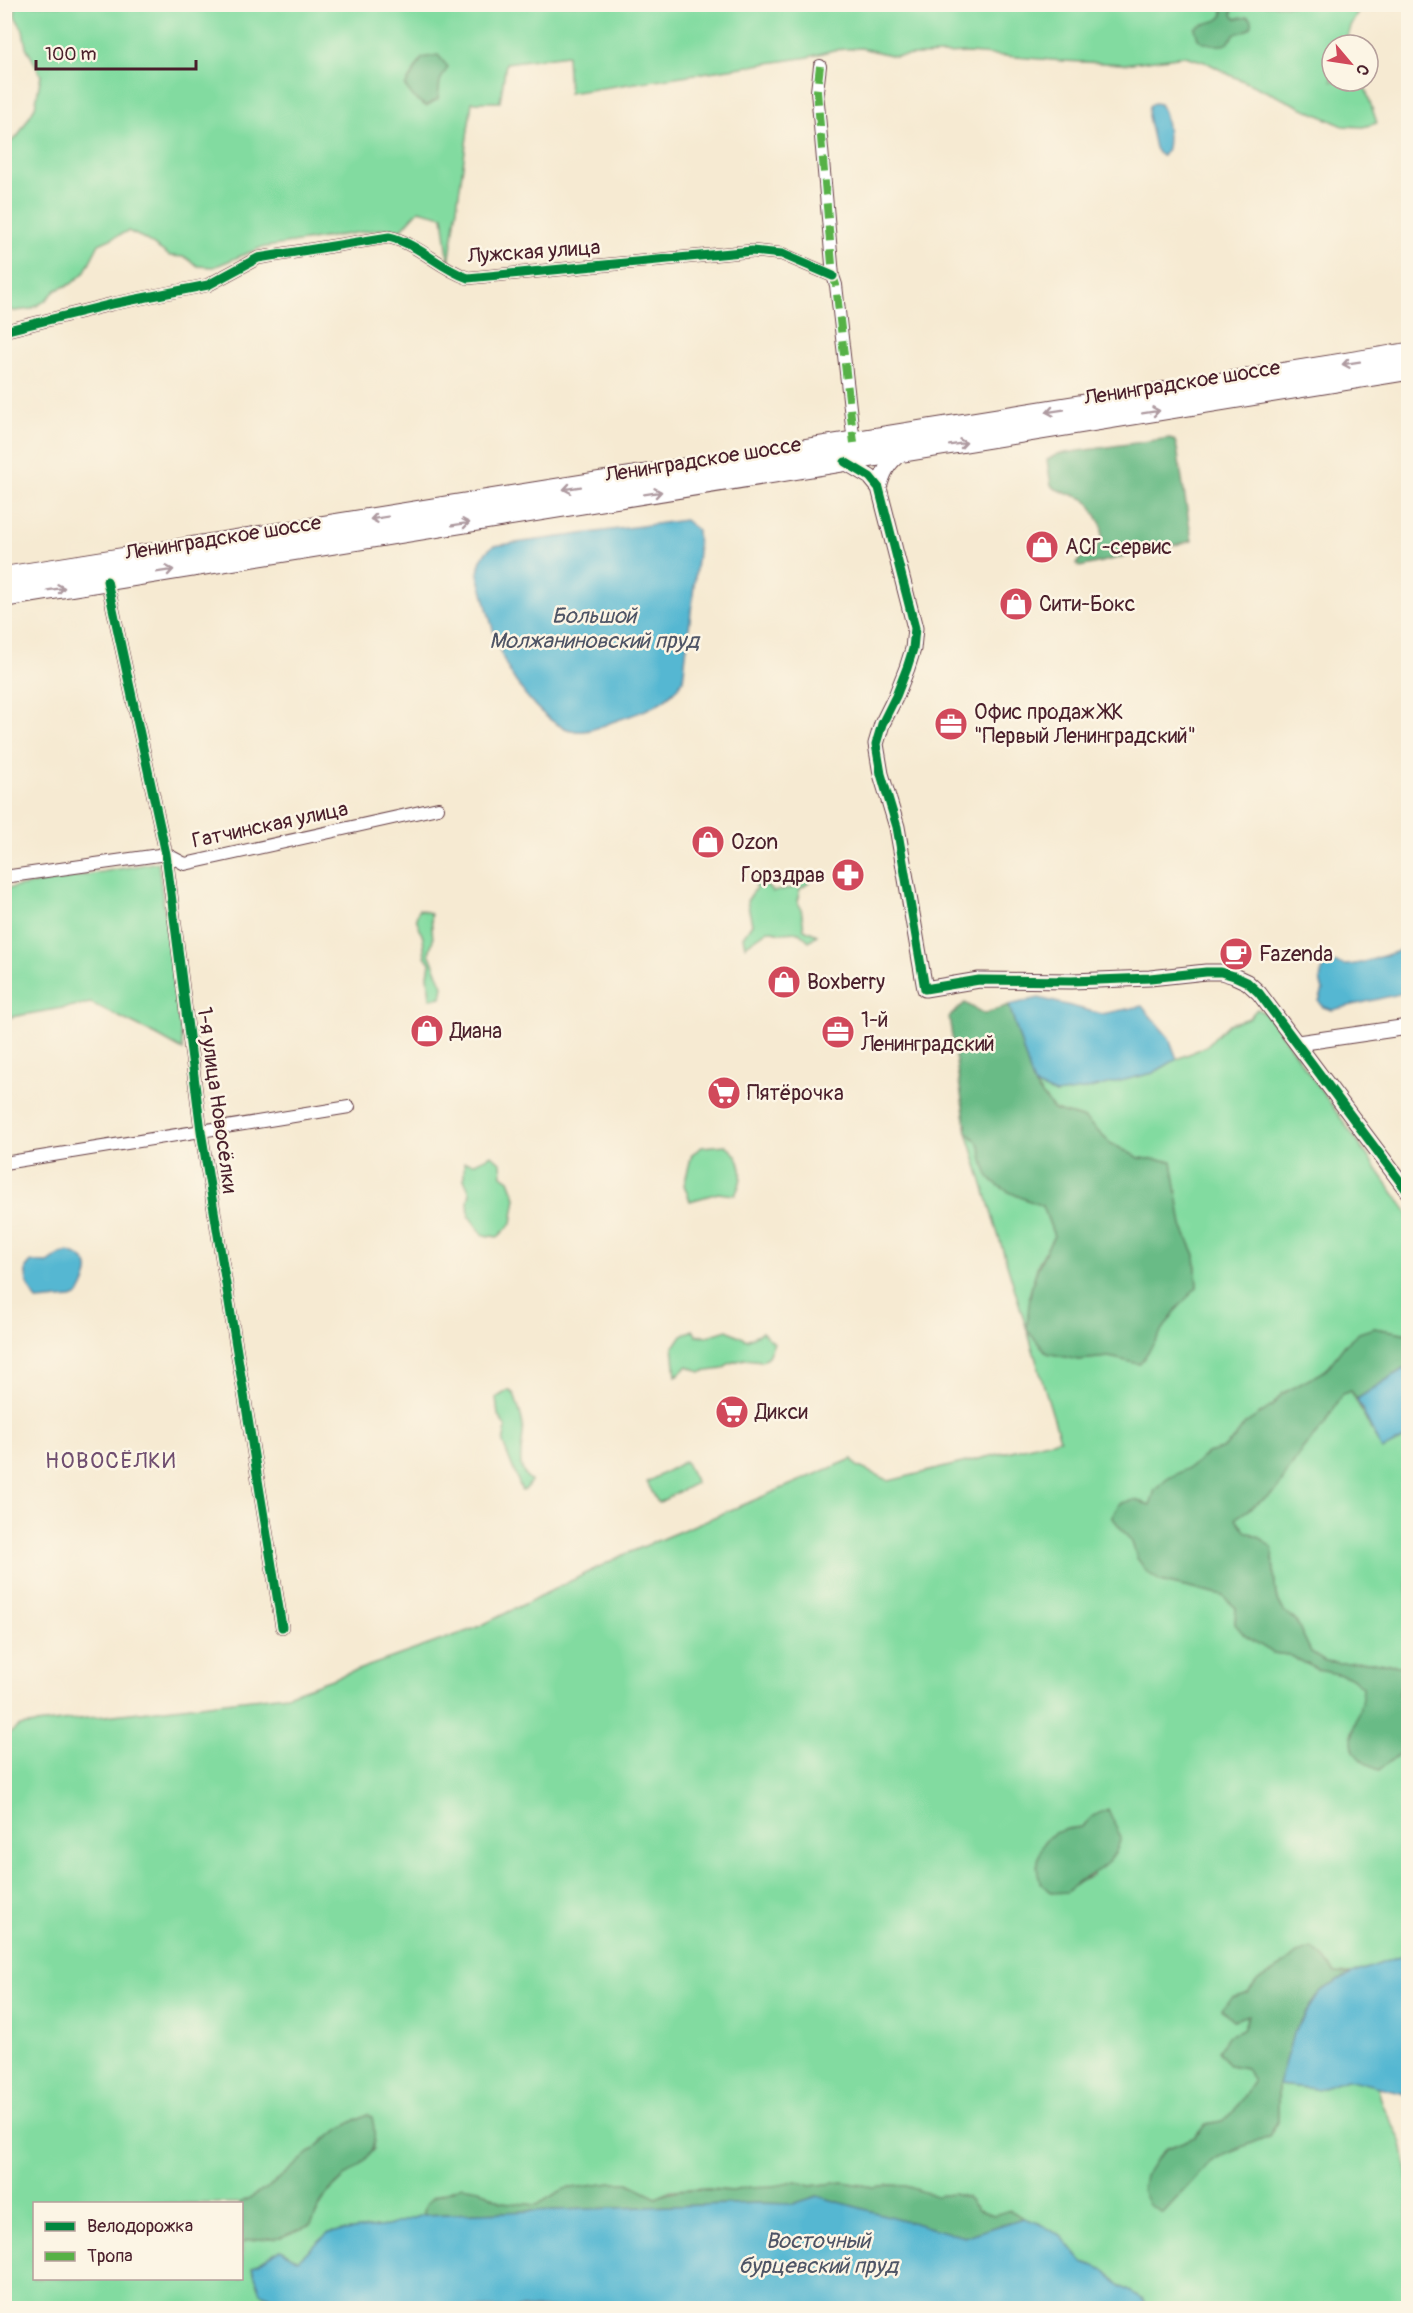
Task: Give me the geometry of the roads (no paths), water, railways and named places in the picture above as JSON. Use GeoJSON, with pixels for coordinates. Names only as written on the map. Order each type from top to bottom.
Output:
{"type":"FeatureCollection","features":[{"type":"Feature","properties":{"kind":"highway","name":"Ленинградское шоссе"},"geometry":{"type":"LineString","coordinates":[[4,577],[1408,353]]}},
{"type":"Feature","properties":{"kind":"highway","name":"Ленинградское шоссе"},"geometry":{"type":"LineString","coordinates":[[4,597],[1408,370]]}},
{"type":"Feature","properties":{"kind":"street"},"geometry":{"type":"LineString","coordinates":[[820,66],[817,91],[833,276],[836,285],[854,443]]}},
{"type":"Feature","properties":{"kind":"street","name":"Лужская улица"},"geometry":{"type":"LineString","coordinates":[[4,331],[112,304],[207,285],[258,258],[389,237],[404,240],[451,272],[468,278],[752,251],[782,254],[833,276]]}},
{"type":"Feature","properties":{"kind":"street"},"geometry":{"type":"LineString","coordinates":[[901,453],[890,461],[883,472],[879,488],[915,628],[913,649],[907,668],[897,696],[882,724],[876,744],[881,774],[897,827],[925,988],[979,980],[1072,981],[1221,972],[1247,982],[1259,993],[1298,1043],[1408,1192]]}},
{"type":"Feature","properties":{"kind":"street"},"geometry":{"type":"LineString","coordinates":[[845,462],[863,472],[879,488]]}},
{"type":"Feature","properties":{"kind":"street","name":"1-я улица Новосёлки"},"geometry":{"type":"LineString","coordinates":[[107,581],[166,854],[201,1131],[282,1627]]}},
{"type":"Feature","properties":{"kind":"street","name":"Гатчинская улица"},"geometry":{"type":"LineString","coordinates":[[4,877],[166,854],[185,864],[438,808]]}},
{"type":"Feature","properties":{"kind":"street"},"geometry":{"type":"LineString","coordinates":[[1298,1043],[1408,1027]]}},
{"type":"Feature","properties":{"kind":"street"},"geometry":{"type":"LineString","coordinates":[[4,1163],[349,1107]]}},
{"type":"Feature","properties":{"kind":"water"},"geometry":{"type":"Polygon","coordinates":[[[1154,103],[1160,104],[1163,109],[1166,123],[1168,138],[1166,152],[1163,156],[1155,148],[1148,116],[1149,106],[1154,103]]]}},
{"type":"Feature","properties":{"kind":"water","name":"Большой Молжаниновский пруд"},"geometry":{"type":"Polygon","coordinates":[[[685,520],[697,530],[698,552],[683,680],[663,701],[637,714],[584,731],[571,730],[559,725],[535,706],[508,669],[503,658],[478,575],[480,562],[484,555],[493,546],[685,520]]]}},
{"type":"Feature","properties":{"kind":"water"},"geometry":{"type":"Polygon","coordinates":[[[1408,940],[1408,992],[1332,1010],[1323,1007],[1319,1001],[1323,990],[1321,976],[1328,964],[1332,962],[1352,965],[1371,960],[1396,952],[1403,948],[1408,940]]]}},
{"type":"Feature","properties":{"kind":"water"},"geometry":{"type":"Polygon","coordinates":[[[1039,998],[1102,1014],[1142,1006],[1169,1038],[1177,1059],[1153,1073],[1083,1090],[1056,1094],[1034,1085],[1009,1005],[1039,998]]]}},
{"type":"Feature","properties":{"kind":"water"},"geometry":{"type":"Polygon","coordinates":[[[69,1252],[83,1259],[87,1264],[88,1274],[79,1295],[71,1298],[38,1301],[28,1286],[26,1268],[31,1262],[48,1263],[61,1254],[69,1252]]]}},
{"type":"Feature","properties":{"kind":"water"},"geometry":{"type":"Polygon","coordinates":[[[1408,1366],[1408,1437],[1382,1450],[1357,1399],[1408,1366]]]}},
{"type":"Feature","properties":{"kind":"water"},"geometry":{"type":"Polygon","coordinates":[[[1408,1954],[1408,2094],[1347,2079],[1317,2089],[1278,2085],[1293,2034],[1321,1991],[1351,1974],[1408,1954]]]}},
{"type":"Feature","properties":{"kind":"water","name":"Восточный бурцевский пруд"},"geometry":{"type":"Polygon","coordinates":[[[817,2196],[964,2237],[1023,2218],[1041,2224],[1062,2237],[1083,2262],[1104,2270],[1122,2287],[1142,2298],[1148,2308],[296,2308],[261,2293],[252,2267],[281,2249],[298,2260],[328,2233],[387,2226],[423,2215],[758,2203],[793,2204],[817,2196]]]}},
{"type":"Feature","properties":{"kind":"place","name":"АСГ-сервис"},"geometry":{"type":"Point","coordinates":[1042,547]}},
{"type":"Feature","properties":{"kind":"place","name":"Сити-Бокс"},"geometry":{"type":"Point","coordinates":[1016,604]}},
{"type":"Feature","properties":{"kind":"place","name":"Офис продаж ЖК \"Первый Ленинградский\""},"geometry":{"type":"Point","coordinates":[951,724]}},
{"type":"Feature","properties":{"kind":"place","name":"Ozon"},"geometry":{"type":"Point","coordinates":[708,842]}},
{"type":"Feature","properties":{"kind":"place","name":"Горздрав"},"geometry":{"type":"Point","coordinates":[848,875]}},
{"type":"Feature","properties":{"kind":"place","name":"Fazenda"},"geometry":{"type":"Point","coordinates":[1236,954]}},
{"type":"Feature","properties":{"kind":"place","name":"Boxberry"},"geometry":{"type":"Point","coordinates":[784,982]}},
{"type":"Feature","properties":{"kind":"place","name":"Диана"},"geometry":{"type":"Point","coordinates":[427,1031]}},
{"type":"Feature","properties":{"kind":"place","name":"1-й Ленинградский"},"geometry":{"type":"Point","coordinates":[838,1032]}},
{"type":"Feature","properties":{"kind":"place","name":"Пятёрочка"},"geometry":{"type":"Point","coordinates":[724,1093]}},
{"type":"Feature","properties":{"kind":"place","name":"Дикси"},"geometry":{"type":"Point","coordinates":[732,1412]}},
{"type":"Feature","properties":{"kind":"district","name":"НОВОСЁЛКИ"},"geometry":{"type":"Point","coordinates":[111,1461]}}]}
